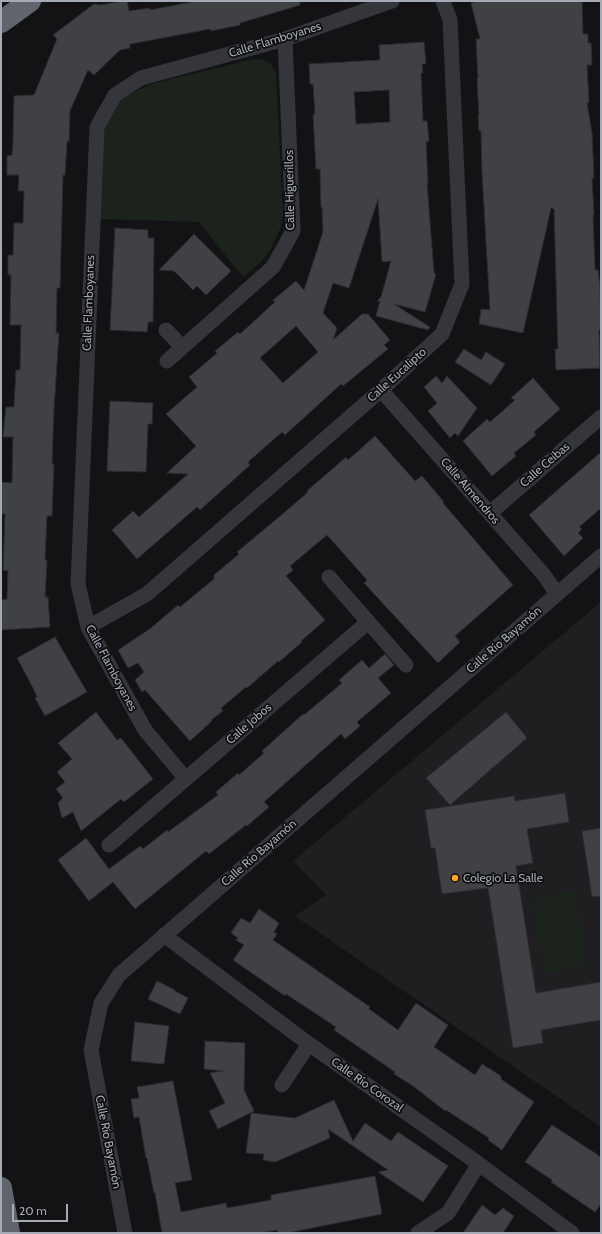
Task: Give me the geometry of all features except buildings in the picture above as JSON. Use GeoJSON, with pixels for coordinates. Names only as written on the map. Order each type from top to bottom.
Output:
{"type":"FeatureCollection","features":[{"type":"Feature","properties":{"kind":"highway"},"geometry":{"type":"LineString","coordinates":[[1,22],[30,1]]}},
{"type":"Feature","properties":{"kind":"highway"},"geometry":{"type":"LineString","coordinates":[[1,1188],[9,1233]]}},
{"type":"Feature","properties":{"kind":"street","name":"Calle Flamboyanes"},"geometry":{"type":"LineString","coordinates":[[186,779],[145,730],[88,627],[78,584],[96,127],[115,96],[141,78],[285,39],[392,1]]}},
{"type":"Feature","properties":{"kind":"street","name":"Calle Eucalipto"},"geometry":{"type":"LineString","coordinates":[[88,627],[147,594],[381,390],[442,334],[462,284],[450,20],[443,1]]}},
{"type":"Feature","properties":{"kind":"street","name":"Calle Higuerillos"},"geometry":{"type":"LineString","coordinates":[[167,360],[273,267],[293,231],[285,39]]}},
{"type":"Feature","properties":{"kind":"street"},"geometry":{"type":"LineString","coordinates":[[166,330],[182,347]]}},
{"type":"Feature","properties":{"kind":"street","name":"Calle Almendros"},"geometry":{"type":"LineString","coordinates":[[381,390],[544,575],[556,594]]}},
{"type":"Feature","properties":{"kind":"street","name":"Calle Ceibas"},"geometry":{"type":"LineString","coordinates":[[490,513],[601,417]]}},
{"type":"Feature","properties":{"kind":"street","name":"Calle Río Bayamón"},"geometry":{"type":"LineString","coordinates":[[125,1233],[91,1050],[101,1003],[119,975],[601,556]]}},
{"type":"Feature","properties":{"kind":"street"},"geometry":{"type":"LineString","coordinates":[[329,577],[406,665]]}},
{"type":"Feature","properties":{"kind":"street","name":"Calle Jobos"},"geometry":{"type":"LineString","coordinates":[[109,845],[368,622]]}},
{"type":"Feature","properties":{"kind":"street","name":"Calle Río Corozal"},"geometry":{"type":"LineString","coordinates":[[164,935],[309,1044],[479,1164],[572,1233]]}},
{"type":"Feature","properties":{"kind":"street"},"geometry":{"type":"LineString","coordinates":[[282,1085],[309,1044]]}},
{"type":"Feature","properties":{"kind":"street"},"geometry":{"type":"LineString","coordinates":[[418,1233],[448,1213],[479,1164]]}},
{"type":"Feature","properties":{"kind":"shaded area"},"geometry":{"type":"Polygon","coordinates":[[[262,59],[270,63],[276,72],[283,215],[280,229],[271,249],[260,263],[243,277],[199,222],[100,219],[101,129],[108,114],[125,97],[151,84],[249,60],[262,59]]]}},
{"type":"Feature","properties":{"kind":"shaded area","name":"Colegio La Salle"},"geometry":{"type":"Polygon","coordinates":[[[601,602],[601,1127],[295,916],[326,895],[293,861],[601,602]]]}},
{"type":"Feature","properties":{"kind":"shaded area"},"geometry":{"type":"Polygon","coordinates":[[[576,890],[587,968],[544,974],[531,898],[576,890]]]}},
{"type":"Feature","properties":{"kind":"place","name":"Colegio La Salle"},"geometry":{"type":"Point","coordinates":[455,878]}}]}
